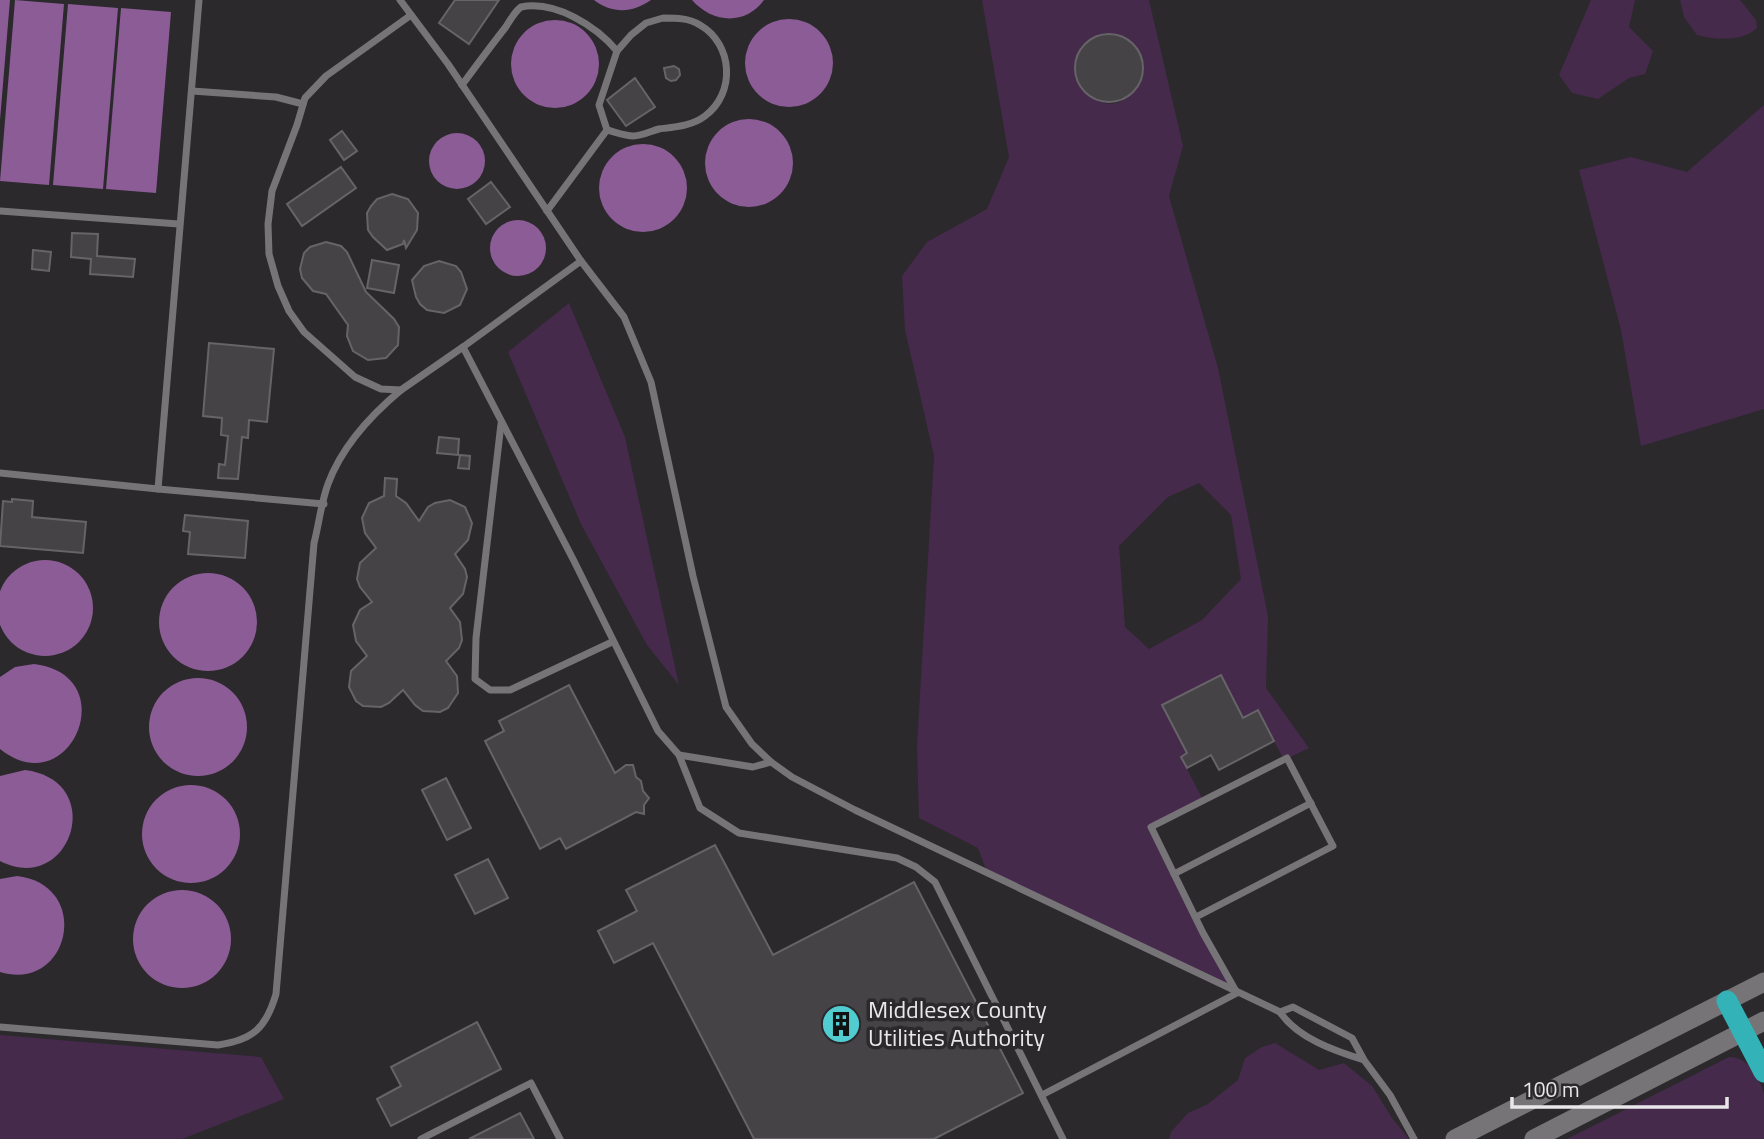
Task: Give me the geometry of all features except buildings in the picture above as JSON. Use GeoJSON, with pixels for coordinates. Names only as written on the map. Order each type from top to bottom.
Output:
{"type":"FeatureCollection","features":[{"type":"Feature","properties":{"kind":"highway"},"geometry":{"type":"LineString","coordinates":[[1727,1001],[1764,1072]]}},
{"type":"Feature","properties":{"kind":"main road"},"geometry":{"type":"LineString","coordinates":[[1455,1139],[1764,982]]}},
{"type":"Feature","properties":{"kind":"main road"},"geometry":{"type":"LineString","coordinates":[[1534,1139],[1764,1021]]}},
{"type":"Feature","properties":{"kind":"lane"},"geometry":{"type":"LineString","coordinates":[[158,489],[199,0]]}},
{"type":"Feature","properties":{"kind":"lane"},"geometry":{"type":"LineString","coordinates":[[400,0],[462,85],[581,261],[624,317],[651,382],[693,576],[726,707],[752,744],[792,777],[855,810],[1280,1012],[1288,1025],[1331,1048],[1364,1060]]}},
{"type":"Feature","properties":{"kind":"lane"},"geometry":{"type":"LineString","coordinates":[[462,85],[520,8],[537,2],[558,4],[574,10],[591,23],[617,51]]}},
{"type":"Feature","properties":{"kind":"lane"},"geometry":{"type":"LineString","coordinates":[[401,390],[382,388],[355,377],[304,332],[289,311],[278,286],[269,254],[268,224],[272,191],[305,98],[326,76],[411,15]]}},
{"type":"Feature","properties":{"kind":"lane"},"geometry":{"type":"LineString","coordinates":[[663,18],[682,18],[699,24],[714,36],[723,52],[727,70],[725,88],[717,104],[705,117],[689,125],[652,130],[633,136],[607,130],[599,105],[617,51],[646,23],[663,18]]}},
{"type":"Feature","properties":{"kind":"lane"},"geometry":{"type":"LineString","coordinates":[[191,91],[276,97],[303,104]]}},
{"type":"Feature","properties":{"kind":"lane"},"geometry":{"type":"LineString","coordinates":[[547,211],[607,130]]}},
{"type":"Feature","properties":{"kind":"lane"},"geometry":{"type":"LineString","coordinates":[[0,211],[179,224]]}},
{"type":"Feature","properties":{"kind":"lane"},"geometry":{"type":"LineString","coordinates":[[0,1027],[218,1045],[239,1042],[258,1030],[270,1015],[276,994],[314,543],[328,484],[348,448],[371,416],[401,390],[581,261]]}},
{"type":"Feature","properties":{"kind":"lane"},"geometry":{"type":"LineString","coordinates":[[463,347],[574,561],[657,731],[679,755],[700,808],[739,833],[897,858],[916,867],[934,882],[1063,1139]]}},
{"type":"Feature","properties":{"kind":"lane"},"geometry":{"type":"LineString","coordinates":[[501,424],[476,638],[475,679],[490,690],[510,690],[612,642]]}},
{"type":"Feature","properties":{"kind":"lane"},"geometry":{"type":"LineString","coordinates":[[0,473],[324,504]]}},
{"type":"Feature","properties":{"kind":"lane"},"geometry":{"type":"LineString","coordinates":[[679,755],[753,767],[771,762]]}},
{"type":"Feature","properties":{"kind":"lane"},"geometry":{"type":"LineString","coordinates":[[1196,917],[1333,846],[1287,758],[1151,828],[1196,917],[1237,993]]}},
{"type":"Feature","properties":{"kind":"lane"},"geometry":{"type":"LineString","coordinates":[[1174,874],[1311,803]]}},
{"type":"Feature","properties":{"kind":"lane"},"geometry":{"type":"LineString","coordinates":[[1042,1095],[1237,993]]}},
{"type":"Feature","properties":{"kind":"lane"},"geometry":{"type":"LineString","coordinates":[[1280,1012],[1293,1007],[1352,1038],[1364,1060],[1390,1095],[1414,1139]]}},
{"type":"Feature","properties":{"kind":"lane"},"geometry":{"type":"LineString","coordinates":[[421,1139],[531,1083],[560,1139]]}},
{"type":"Feature","properties":{"kind":"shaded area"},"geometry":{"type":"Polygon","coordinates":[[[0,0],[10,0],[0,120],[0,0]]]}},
{"type":"Feature","properties":{"kind":"shaded area"},"geometry":{"type":"Polygon","coordinates":[[[15,0],[64,4],[49,185],[0,181],[15,0]]]}},
{"type":"Feature","properties":{"kind":"shaded area"},"geometry":{"type":"Polygon","coordinates":[[[594,0],[651,0],[630,9],[615,10],[594,0]]]}},
{"type":"Feature","properties":{"kind":"shaded area"},"geometry":{"type":"Polygon","coordinates":[[[692,0],[764,0],[748,14],[728,18],[709,13],[692,0]]]}},
{"type":"Feature","properties":{"kind":"shaded area"},"geometry":{"type":"Polygon","coordinates":[[[982,0],[1149,0],[1183,146],[1169,196],[1218,368],[1268,616],[1266,688],[1309,748],[1284,760],[1274,741],[1243,718],[1221,675],[1163,705],[1187,753],[1181,757],[1203,800],[1152,827],[1237,993],[987,872],[978,848],[919,818],[917,746],[934,456],[905,330],[902,276],[927,242],[987,209],[1009,157],[982,0]],[[1110,33],[1088,40],[1077,53],[1075,69],[1081,84],[1091,96],[1105,103],[1121,102],[1136,89],[1144,71],[1140,54],[1135,47],[1110,33]],[[1199,483],[1168,497],[1119,546],[1125,627],[1149,649],[1202,620],[1241,579],[1231,515],[1199,483]]]}},
{"type":"Feature","properties":{"kind":"shaded area"},"geometry":{"type":"Polygon","coordinates":[[[1591,0],[1635,0],[1629,27],[1653,51],[1645,74],[1629,78],[1598,99],[1572,93],[1559,75],[1591,0]]]}},
{"type":"Feature","properties":{"kind":"shaded area"},"geometry":{"type":"Polygon","coordinates":[[[1680,0],[1740,0],[1756,20],[1757,28],[1744,36],[1728,39],[1697,35],[1684,17],[1680,0]]]}},
{"type":"Feature","properties":{"kind":"shaded area"},"geometry":{"type":"Polygon","coordinates":[[[68,4],[118,8],[103,189],[53,185],[68,4]]]}},
{"type":"Feature","properties":{"kind":"shaded area"},"geometry":{"type":"Polygon","coordinates":[[[121,8],[171,12],[156,193],[106,189],[121,8]]]}},
{"type":"Feature","properties":{"kind":"shaded area"},"geometry":{"type":"Polygon","coordinates":[[[789,19],[806,22],[820,32],[830,46],[833,63],[830,80],[820,94],[806,104],[789,107],[772,104],[758,94],[748,80],[745,63],[748,46],[758,32],[772,22],[789,19]]]}},
{"type":"Feature","properties":{"kind":"shaded area"},"geometry":{"type":"Polygon","coordinates":[[[555,20],[572,23],[586,33],[596,47],[599,64],[596,81],[586,95],[572,105],[555,108],[538,105],[524,95],[514,81],[511,64],[514,47],[524,33],[538,23],[555,20]]]}},
{"type":"Feature","properties":{"kind":"shaded area"},"geometry":{"type":"Polygon","coordinates":[[[1764,105],[1764,409],[1641,446],[1621,330],[1579,170],[1631,157],[1687,172],[1764,105]]]}},
{"type":"Feature","properties":{"kind":"shaded area"},"geometry":{"type":"Polygon","coordinates":[[[749,119],[766,122],[780,132],[790,146],[793,163],[790,180],[780,194],[766,204],[749,207],[732,204],[718,194],[708,180],[705,163],[708,146],[718,132],[732,122],[749,119]]]}},
{"type":"Feature","properties":{"kind":"shaded area"},"geometry":{"type":"Polygon","coordinates":[[[457,133],[472,138],[480,146],[485,161],[480,176],[472,184],[457,189],[442,184],[434,176],[429,161],[434,146],[442,138],[457,133]]]}},
{"type":"Feature","properties":{"kind":"shaded area"},"geometry":{"type":"Polygon","coordinates":[[[643,144],[660,147],[674,157],[684,171],[687,188],[684,205],[674,219],[660,229],[643,232],[626,229],[612,219],[602,205],[599,188],[602,171],[612,157],[626,147],[643,144]]]}},
{"type":"Feature","properties":{"kind":"shaded area"},"geometry":{"type":"Polygon","coordinates":[[[518,220],[533,225],[541,233],[546,248],[541,263],[533,271],[518,276],[503,271],[495,263],[490,248],[495,233],[503,225],[518,220]]]}},
{"type":"Feature","properties":{"kind":"shaded area"},"geometry":{"type":"Polygon","coordinates":[[[569,303],[625,437],[679,685],[647,645],[581,524],[508,352],[569,303]]]}},
{"type":"Feature","properties":{"kind":"shaded area"},"geometry":{"type":"Polygon","coordinates":[[[36,560],[54,560],[72,568],[85,581],[93,599],[90,627],[72,648],[54,656],[36,656],[18,648],[5,635],[-3,617],[-3,599],[5,581],[18,568],[36,560]]]}},
{"type":"Feature","properties":{"kind":"shaded area"},"geometry":{"type":"Polygon","coordinates":[[[208,573],[227,577],[243,587],[253,603],[257,622],[253,641],[243,657],[227,667],[208,671],[189,667],[173,657],[163,641],[159,622],[163,603],[173,587],[189,577],[208,573]]]}},
{"type":"Feature","properties":{"kind":"shaded area"},"geometry":{"type":"Polygon","coordinates":[[[34,664],[62,673],[77,690],[82,710],[77,732],[66,750],[48,761],[25,762],[0,749],[0,677],[15,667],[34,664]]]}},
{"type":"Feature","properties":{"kind":"shaded area"},"geometry":{"type":"Polygon","coordinates":[[[198,678],[217,682],[233,692],[243,708],[247,727],[243,746],[233,762],[217,772],[198,776],[179,772],[163,762],[153,746],[149,727],[153,708],[163,692],[179,682],[198,678]]]}},
{"type":"Feature","properties":{"kind":"shaded area"},"geometry":{"type":"Polygon","coordinates":[[[25,770],[51,779],[66,794],[72,813],[70,833],[61,851],[45,864],[25,868],[0,861],[0,776],[25,770]]]}},
{"type":"Feature","properties":{"kind":"shaded area"},"geometry":{"type":"Polygon","coordinates":[[[191,785],[210,789],[226,799],[236,815],[240,834],[236,853],[226,869],[210,879],[191,883],[172,879],[156,869],[146,853],[142,834],[146,815],[156,799],[172,789],[191,785]]]}},
{"type":"Feature","properties":{"kind":"shaded area"},"geometry":{"type":"Polygon","coordinates":[[[17,876],[41,884],[56,898],[63,916],[63,935],[56,953],[43,967],[24,974],[0,972],[0,879],[17,876]]]}},
{"type":"Feature","properties":{"kind":"shaded area"},"geometry":{"type":"Polygon","coordinates":[[[182,890],[201,894],[217,904],[227,920],[231,939],[227,958],[217,974],[201,984],[182,988],[163,984],[147,974],[137,958],[133,939],[137,920],[147,904],[163,894],[182,890]]]}},
{"type":"Feature","properties":{"kind":"shaded area"},"geometry":{"type":"Polygon","coordinates":[[[0,1035],[261,1057],[284,1099],[182,1139],[0,1139],[0,1035]]]}},
{"type":"Feature","properties":{"kind":"shaded area"},"geometry":{"type":"Polygon","coordinates":[[[1275,1043],[1319,1070],[1344,1063],[1372,1086],[1409,1139],[1169,1139],[1171,1132],[1188,1113],[1208,1104],[1238,1080],[1245,1058],[1262,1047],[1275,1043]]]}},
{"type":"Feature","properties":{"kind":"shaded area"},"geometry":{"type":"Polygon","coordinates":[[[1729,1057],[1747,1064],[1759,1081],[1764,1094],[1764,1139],[1567,1139],[1729,1057]]]}},
{"type":"Feature","properties":{"kind":"place","name":"Middlesex County Utilities Authority"},"geometry":{"type":"Point","coordinates":[841,1024]}}]}
